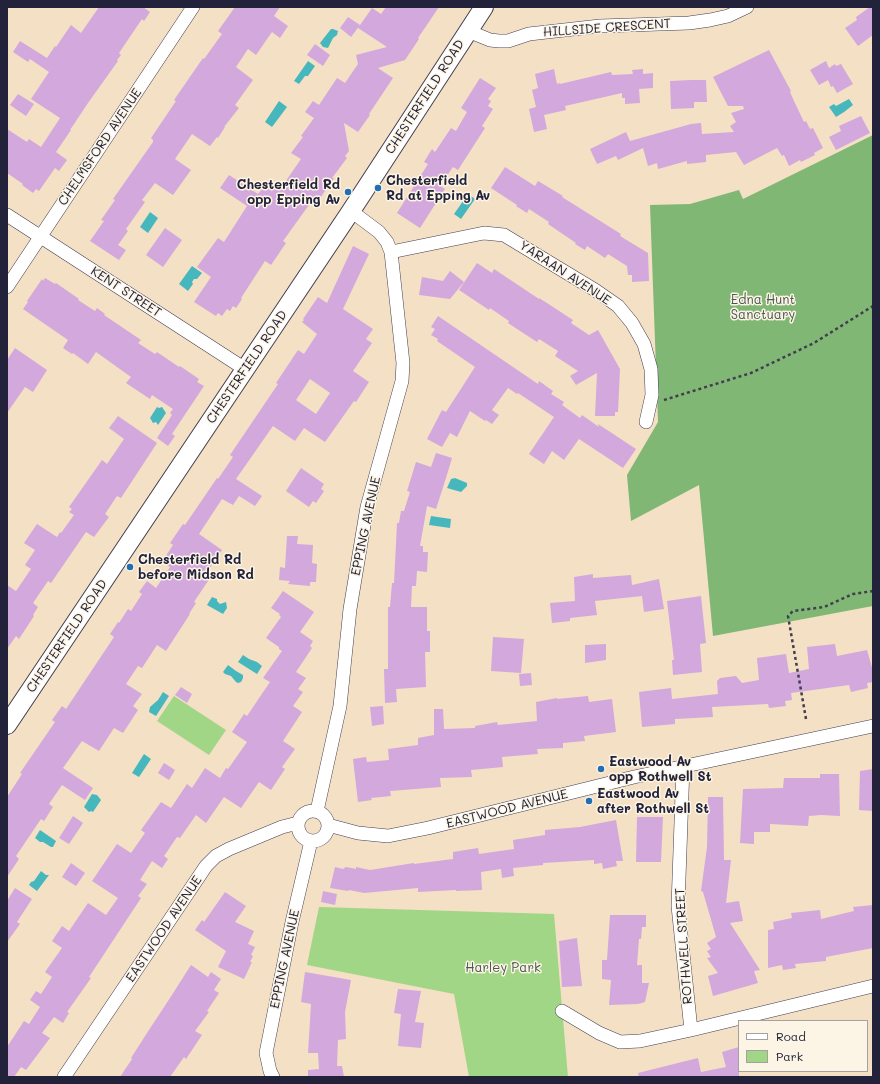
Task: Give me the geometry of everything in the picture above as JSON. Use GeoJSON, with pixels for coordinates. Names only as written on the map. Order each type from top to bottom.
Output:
{"type":"FeatureCollection","features":[{"type":"Feature","properties":{"kind":"street","name":"CHELMSFORD AVENUE"},"geometry":{"type":"LineString","coordinates":[[7,287],[193,7]]}},
{"type":"Feature","properties":{"kind":"street","name":"CHESTERFIELD ROAD"},"geometry":{"type":"LineString","coordinates":[[7,725],[351,211],[484,7]]}},
{"type":"Feature","properties":{"kind":"street","name":"HILLSIDE CRESCENT"},"geometry":{"type":"LineString","coordinates":[[468,31],[490,40],[508,41],[529,34],[600,26],[689,23],[704,21],[728,16],[747,7]]}},
{"type":"Feature","properties":{"kind":"street","name":"EPPING AVENUE"},"geometry":{"type":"LineString","coordinates":[[316,811],[340,706],[350,610],[367,506],[402,381],[403,363],[391,252],[379,232],[351,211]]}},
{"type":"Feature","properties":{"kind":"street","name":"KENT STREET"},"geometry":{"type":"LineString","coordinates":[[7,215],[245,369]]}},
{"type":"Feature","properties":{"kind":"street","name":"YARAAN AVENUE"},"geometry":{"type":"LineString","coordinates":[[391,252],[484,233],[504,234],[595,290],[618,306],[632,324],[644,344],[651,369],[652,394],[646,422]]}},
{"type":"Feature","properties":{"kind":"street","name":"EASTWOOD AVENUE"},"geometry":{"type":"LineString","coordinates":[[328,825],[358,833],[388,836],[428,828],[634,777],[873,726]]}},
{"type":"Feature","properties":{"kind":"street","name":"ROTHWELL STREET"},"geometry":{"type":"LineString","coordinates":[[683,766],[678,906],[691,1030]]}},
{"type":"Feature","properties":{"kind":"street"},"geometry":{"type":"LineString","coordinates":[[316,811],[324,816],[328,825],[324,837],[316,841],[311,841],[306,840],[299,833],[298,823],[300,818],[307,812],[316,811]]}},
{"type":"Feature","properties":{"kind":"street","name":"EASTWOOD AVENUE"},"geometry":{"type":"LineString","coordinates":[[64,1077],[206,866],[216,856],[229,849],[282,827],[298,823]]}},
{"type":"Feature","properties":{"kind":"street","name":"EPPING AVENUE"},"geometry":{"type":"LineString","coordinates":[[273,1077],[266,1053],[292,922],[311,841]]}},
{"type":"Feature","properties":{"kind":"street"},"geometry":{"type":"LineString","coordinates":[[562,1011],[599,1033],[620,1042],[640,1040],[691,1030],[873,986]]}},
{"type":"Feature","properties":{"kind":"path"},"geometry":{"type":"LineString","coordinates":[[650,404],[751,373],[814,343],[873,306]]}},
{"type":"Feature","properties":{"kind":"path"},"geometry":{"type":"LineString","coordinates":[[806,719],[788,616],[793,611],[824,607],[853,594],[873,591]]}},
{"type":"Feature","properties":{"kind":"green space","name":"Edna Hunt Sanctuary"},"geometry":{"type":"Polygon","coordinates":[[[873,135],[873,606],[713,636],[699,485],[631,521],[627,475],[658,422],[650,205],[690,204],[739,190],[743,199],[873,135]]]}},
{"type":"Feature","properties":{"kind":"green space"},"geometry":{"type":"Polygon","coordinates":[[[174,696],[226,730],[209,755],[157,721],[174,696]]]}},
{"type":"Feature","properties":{"kind":"green space","name":"Harley Park"},"geometry":{"type":"Polygon","coordinates":[[[319,907],[554,914],[568,1077],[469,1077],[454,994],[307,965],[319,907]]]}},
{"type":"Feature","properties":{"kind":"water"},"geometry":{"type":"Polygon","coordinates":[[[331,29],[338,31],[337,35],[333,38],[328,48],[323,47],[320,43],[331,29]]]}},
{"type":"Feature","properties":{"kind":"water"},"geometry":{"type":"Polygon","coordinates":[[[308,61],[315,66],[308,76],[305,76],[299,84],[294,81],[308,61]]]}},
{"type":"Feature","properties":{"kind":"water"},"geometry":{"type":"Polygon","coordinates":[[[849,99],[853,105],[836,117],[829,107],[834,104],[836,106],[849,99]]]}},
{"type":"Feature","properties":{"kind":"water"},"geometry":{"type":"Polygon","coordinates":[[[279,101],[287,107],[272,127],[265,122],[279,101]]]}},
{"type":"Feature","properties":{"kind":"water"},"geometry":{"type":"Polygon","coordinates":[[[468,194],[475,199],[461,219],[454,214],[468,194]]]}},
{"type":"Feature","properties":{"kind":"water"},"geometry":{"type":"Polygon","coordinates":[[[150,212],[158,218],[148,233],[140,227],[150,212]]]}},
{"type":"Feature","properties":{"kind":"water"},"geometry":{"type":"Polygon","coordinates":[[[192,266],[202,273],[197,279],[194,279],[192,282],[193,284],[188,291],[179,284],[192,266]]]}},
{"type":"Feature","properties":{"kind":"water"},"geometry":{"type":"Polygon","coordinates":[[[157,407],[162,407],[166,413],[158,425],[156,422],[153,423],[150,418],[157,407]]]}},
{"type":"Feature","properties":{"kind":"water"},"geometry":{"type":"Polygon","coordinates":[[[455,478],[467,483],[467,486],[461,492],[447,488],[451,479],[455,478]]]}},
{"type":"Feature","properties":{"kind":"water"},"geometry":{"type":"Polygon","coordinates":[[[431,516],[451,519],[450,528],[429,525],[431,516]]]}},
{"type":"Feature","properties":{"kind":"water"},"geometry":{"type":"Polygon","coordinates":[[[212,597],[217,599],[220,604],[226,602],[227,608],[223,614],[207,605],[212,597]]]}},
{"type":"Feature","properties":{"kind":"water"},"geometry":{"type":"Polygon","coordinates":[[[243,655],[262,666],[257,674],[238,662],[243,655]]]}},
{"type":"Feature","properties":{"kind":"water"},"geometry":{"type":"Polygon","coordinates":[[[228,665],[243,675],[241,682],[236,682],[231,676],[223,672],[228,665]]]}},
{"type":"Feature","properties":{"kind":"water"},"geometry":{"type":"Polygon","coordinates":[[[163,692],[169,696],[156,716],[149,712],[150,707],[158,700],[163,692]]]}},
{"type":"Feature","properties":{"kind":"water"},"geometry":{"type":"Polygon","coordinates":[[[144,754],[151,759],[139,777],[132,773],[144,754]]]}},
{"type":"Feature","properties":{"kind":"water"},"geometry":{"type":"Polygon","coordinates":[[[92,794],[97,795],[101,800],[93,812],[89,812],[84,807],[92,794]]]}},
{"type":"Feature","properties":{"kind":"water"},"geometry":{"type":"Polygon","coordinates":[[[40,830],[56,841],[53,847],[40,842],[35,838],[40,830]]]}},
{"type":"Feature","properties":{"kind":"water"},"geometry":{"type":"Polygon","coordinates":[[[41,871],[46,875],[49,875],[37,891],[29,885],[41,871]]]}},
{"type":"Feature","properties":{"kind":"building"},"geometry":{"type":"Polygon","coordinates":[[[99,7],[143,7],[150,12],[144,21],[142,19],[119,53],[121,55],[117,60],[118,61],[56,152],[67,160],[59,171],[55,168],[39,191],[36,189],[33,193],[7,173],[7,129],[27,142],[29,139],[41,147],[60,118],[31,99],[49,72],[30,59],[28,62],[13,52],[20,41],[47,58],[71,25],[81,33],[99,7]]]}},
{"type":"Feature","properties":{"kind":"building"},"geometry":{"type":"Polygon","coordinates":[[[235,7],[280,7],[274,16],[288,26],[280,38],[272,32],[256,55],[248,49],[236,67],[253,80],[235,105],[239,108],[224,127],[218,138],[217,137],[210,146],[192,134],[175,159],[191,170],[173,195],[155,183],[142,200],[145,202],[126,229],[128,231],[118,245],[126,250],[119,260],[90,241],[104,221],[101,220],[115,200],[113,199],[153,142],[151,138],[176,101],[174,100],[203,58],[204,59],[222,34],[218,31],[235,7]]]}},
{"type":"Feature","properties":{"kind":"building"},"geometry":{"type":"Polygon","coordinates":[[[386,7],[439,7],[405,60],[378,68],[393,78],[358,132],[344,123],[349,151],[345,156],[347,158],[332,178],[334,178],[318,201],[314,198],[283,241],[286,243],[271,265],[265,261],[236,308],[233,306],[230,311],[227,309],[222,316],[218,313],[216,316],[194,302],[211,277],[197,267],[218,238],[224,242],[247,206],[220,188],[229,175],[258,194],[269,180],[281,188],[301,159],[291,153],[303,137],[301,136],[314,118],[305,112],[313,101],[319,105],[337,78],[345,83],[358,64],[356,55],[387,47],[358,28],[372,8],[381,14],[386,7]]]}},
{"type":"Feature","properties":{"kind":"building"},"geometry":{"type":"Polygon","coordinates":[[[870,7],[873,7],[873,35],[858,46],[845,28],[857,20],[856,17],[870,7]]]}},
{"type":"Feature","properties":{"kind":"building"},"geometry":{"type":"Polygon","coordinates":[[[348,17],[360,25],[351,37],[340,28],[348,17]]]}},
{"type":"Feature","properties":{"kind":"building"},"geometry":{"type":"Polygon","coordinates":[[[315,44],[330,55],[323,66],[307,55],[315,44]]]}},
{"type":"Feature","properties":{"kind":"building"},"geometry":{"type":"Polygon","coordinates":[[[769,50],[791,91],[790,92],[804,122],[806,121],[810,129],[813,128],[823,148],[814,153],[815,155],[801,162],[800,160],[789,166],[784,155],[782,156],[777,148],[744,165],[736,152],[706,155],[706,162],[687,164],[687,161],[658,169],[657,163],[648,166],[643,148],[618,160],[616,156],[597,164],[590,149],[626,132],[630,141],[691,124],[701,123],[702,134],[734,132],[730,126],[736,122],[731,113],[744,109],[743,106],[728,106],[713,77],[769,50]]]}},
{"type":"Feature","properties":{"kind":"building"},"geometry":{"type":"Polygon","coordinates":[[[826,61],[829,68],[835,64],[836,66],[841,64],[853,84],[837,93],[833,86],[831,87],[828,80],[819,85],[810,70],[826,61]]]}},
{"type":"Feature","properties":{"kind":"building"},"geometry":{"type":"Polygon","coordinates":[[[554,69],[557,84],[560,84],[611,72],[612,75],[633,74],[632,70],[643,69],[643,74],[653,73],[653,88],[639,89],[640,103],[625,104],[625,98],[622,98],[622,93],[565,106],[566,110],[544,115],[547,129],[534,132],[529,109],[536,107],[532,90],[538,88],[535,74],[554,69]]]}},
{"type":"Feature","properties":{"kind":"building"},"geometry":{"type":"Polygon","coordinates":[[[480,78],[496,88],[488,99],[491,101],[488,106],[493,109],[482,126],[485,128],[458,170],[453,167],[440,186],[445,189],[420,228],[397,213],[428,164],[424,162],[432,149],[435,152],[451,128],[456,131],[467,112],[461,108],[480,78]]]}},
{"type":"Feature","properties":{"kind":"building"},"geometry":{"type":"Polygon","coordinates":[[[706,80],[707,102],[694,102],[694,108],[671,109],[670,81],[706,80]]]}},
{"type":"Feature","properties":{"kind":"building"},"geometry":{"type":"Polygon","coordinates":[[[18,94],[34,104],[26,116],[10,105],[18,94]]]}},
{"type":"Feature","properties":{"kind":"building"},"geometry":{"type":"Polygon","coordinates":[[[861,116],[870,133],[836,150],[829,137],[841,131],[839,126],[861,116]]]}},
{"type":"Feature","properties":{"kind":"building"},"geometry":{"type":"Polygon","coordinates":[[[505,167],[535,186],[538,181],[563,196],[562,197],[621,234],[620,236],[648,253],[649,281],[632,282],[632,275],[628,275],[627,266],[608,254],[605,258],[587,246],[585,250],[548,224],[549,222],[529,209],[527,213],[491,188],[505,167]]]}},
{"type":"Feature","properties":{"kind":"building"},"geometry":{"type":"Polygon","coordinates":[[[165,228],[182,240],[163,267],[146,255],[165,228]]]}},
{"type":"Feature","properties":{"kind":"building"},"geometry":{"type":"Polygon","coordinates":[[[353,246],[369,254],[343,309],[373,329],[366,339],[372,343],[353,371],[369,382],[356,402],[354,401],[325,442],[304,428],[295,441],[273,426],[236,479],[262,496],[255,506],[239,496],[233,505],[222,499],[199,534],[222,550],[207,572],[212,575],[194,602],[196,603],[190,614],[166,651],[157,645],[142,668],[138,666],[126,684],[142,694],[133,706],[138,710],[123,733],[114,728],[99,751],[82,741],[63,768],[93,788],[85,800],[62,785],[49,804],[53,807],[44,821],[41,819],[16,856],[19,859],[7,877],[7,797],[22,774],[20,773],[55,722],[52,720],[62,706],[66,709],[114,637],[110,634],[128,609],[131,611],[142,594],[139,592],[147,581],[156,588],[170,567],[162,562],[173,545],[170,543],[183,524],[185,525],[233,457],[230,455],[278,384],[276,383],[298,350],[304,354],[317,334],[302,322],[304,320],[303,319],[318,297],[327,303],[353,246]],[[310,379],[296,400],[316,414],[330,393],[310,379]]]}},
{"type":"Feature","properties":{"kind":"building"},"geometry":{"type":"Polygon","coordinates":[[[477,263],[492,273],[494,269],[550,305],[573,320],[571,323],[589,335],[598,330],[620,369],[618,412],[615,412],[615,416],[595,416],[597,373],[576,385],[570,376],[578,371],[555,356],[558,351],[539,339],[537,342],[508,323],[509,321],[490,308],[489,310],[459,290],[477,263]]]}},
{"type":"Feature","properties":{"kind":"building"},"geometry":{"type":"Polygon","coordinates":[[[450,271],[464,282],[450,299],[419,295],[422,277],[443,281],[450,271]]]}},
{"type":"Feature","properties":{"kind":"building"},"geometry":{"type":"Polygon","coordinates":[[[45,278],[55,284],[56,283],[95,311],[97,308],[105,314],[104,315],[141,340],[138,343],[155,354],[157,352],[199,379],[197,382],[204,386],[172,434],[175,436],[168,446],[157,438],[172,415],[170,413],[173,409],[152,395],[150,399],[126,383],[131,377],[96,352],[88,364],[63,348],[68,340],[23,309],[42,279],[43,281],[45,278]]]}},
{"type":"Feature","properties":{"kind":"building"},"geometry":{"type":"Polygon","coordinates":[[[438,316],[538,384],[539,381],[553,391],[551,394],[564,402],[562,405],[580,418],[582,415],[636,449],[623,468],[579,439],[564,460],[552,451],[544,464],[529,454],[554,417],[508,388],[492,410],[499,415],[492,424],[470,411],[457,437],[450,433],[442,447],[427,439],[442,410],[446,412],[475,367],[437,341],[438,339],[431,335],[435,329],[431,327],[438,316]]]}},
{"type":"Feature","properties":{"kind":"building"},"geometry":{"type":"Polygon","coordinates":[[[15,348],[47,370],[33,392],[25,387],[7,413],[7,360],[15,348]]]}},
{"type":"Feature","properties":{"kind":"building"},"geometry":{"type":"Polygon","coordinates":[[[118,416],[157,443],[121,498],[117,496],[105,514],[109,517],[94,537],[86,532],[51,583],[48,581],[33,603],[38,607],[33,615],[34,616],[19,639],[16,636],[7,649],[7,585],[16,591],[31,569],[25,565],[35,550],[24,543],[37,524],[57,537],[60,532],[61,533],[74,515],[69,512],[72,509],[69,507],[102,460],[107,464],[124,439],[109,428],[118,416]]]}},
{"type":"Feature","properties":{"kind":"building"},"geometry":{"type":"Polygon","coordinates":[[[436,453],[452,458],[436,509],[427,506],[420,546],[423,546],[423,552],[428,552],[427,572],[417,571],[416,586],[412,586],[411,607],[427,607],[427,631],[430,631],[430,652],[425,652],[426,687],[396,689],[397,702],[385,703],[384,669],[388,669],[388,607],[390,607],[392,583],[394,583],[397,523],[399,523],[401,511],[404,511],[410,492],[407,491],[416,462],[431,467],[436,453]]]}},
{"type":"Feature","properties":{"kind":"building"},"geometry":{"type":"Polygon","coordinates":[[[301,468],[324,484],[321,489],[324,491],[316,503],[313,501],[309,507],[286,491],[301,468]]]}},
{"type":"Feature","properties":{"kind":"building"},"geometry":{"type":"Polygon","coordinates":[[[287,536],[298,536],[297,544],[313,545],[312,563],[317,564],[316,582],[310,582],[310,586],[288,584],[290,581],[279,580],[280,567],[285,568],[287,536]]]}},
{"type":"Feature","properties":{"kind":"building"},"geometry":{"type":"Polygon","coordinates":[[[593,574],[593,578],[631,575],[632,585],[659,579],[664,609],[644,612],[642,596],[595,601],[597,615],[570,618],[570,621],[552,623],[550,603],[575,601],[574,577],[593,574]]]}},
{"type":"Feature","properties":{"kind":"building"},"geometry":{"type":"Polygon","coordinates":[[[283,591],[314,612],[300,632],[313,641],[310,646],[312,648],[296,672],[306,678],[298,689],[303,692],[293,706],[302,712],[283,741],[295,749],[282,767],[285,769],[271,790],[259,782],[241,808],[224,797],[206,823],[196,815],[180,838],[177,837],[164,856],[168,859],[162,868],[152,861],[140,880],[147,884],[138,896],[141,898],[89,977],[91,978],[67,1012],[69,1013],[63,1023],[54,1017],[42,1033],[50,1038],[26,1070],[21,1067],[14,1077],[7,1077],[7,1047],[24,1021],[29,1024],[40,1007],[30,1000],[36,991],[41,994],[52,977],[45,972],[62,948],[52,941],[62,926],[69,931],[88,903],[106,915],[118,898],[92,881],[117,844],[131,853],[145,833],[141,830],[161,802],[171,808],[187,784],[192,788],[205,768],[220,778],[226,768],[228,769],[247,742],[232,732],[244,714],[247,716],[270,682],[263,678],[282,651],[279,647],[266,638],[281,617],[279,615],[280,614],[271,608],[283,591]]]}},
{"type":"Feature","properties":{"kind":"building"},"geometry":{"type":"Polygon","coordinates":[[[701,596],[706,643],[700,644],[702,672],[673,675],[672,660],[674,660],[667,601],[701,596]]]}},
{"type":"Feature","properties":{"kind":"building"},"geometry":{"type":"Polygon","coordinates":[[[493,637],[524,639],[521,673],[491,671],[493,637]]]}},
{"type":"Feature","properties":{"kind":"building"},"geometry":{"type":"Polygon","coordinates":[[[606,644],[606,660],[585,663],[585,645],[606,644]]]}},
{"type":"Feature","properties":{"kind":"building"},"geometry":{"type":"Polygon","coordinates":[[[835,644],[837,656],[867,650],[873,671],[873,682],[867,683],[868,688],[851,692],[849,685],[791,693],[792,700],[785,701],[786,706],[769,708],[768,704],[712,707],[713,717],[675,719],[675,724],[642,727],[639,692],[671,688],[672,699],[718,694],[717,681],[720,678],[736,676],[742,683],[759,680],[757,658],[786,654],[789,673],[809,669],[807,647],[835,644]]]}},
{"type":"Feature","properties":{"kind":"building"},"geometry":{"type":"Polygon","coordinates":[[[531,673],[532,685],[520,686],[519,674],[531,673]]]}},
{"type":"Feature","properties":{"kind":"building"},"geometry":{"type":"Polygon","coordinates":[[[181,687],[192,694],[187,703],[175,695],[181,687]]]}},
{"type":"Feature","properties":{"kind":"building"},"geometry":{"type":"Polygon","coordinates":[[[588,696],[589,702],[612,699],[616,732],[584,736],[585,741],[563,743],[563,748],[537,749],[538,754],[502,757],[503,767],[471,770],[472,777],[440,778],[441,787],[390,791],[391,796],[371,798],[372,800],[358,802],[353,759],[366,757],[367,762],[389,760],[388,749],[418,745],[418,738],[434,735],[434,709],[443,709],[444,729],[475,728],[475,726],[497,722],[498,725],[537,721],[536,702],[557,698],[588,696]]]}},
{"type":"Feature","properties":{"kind":"building"},"geometry":{"type":"Polygon","coordinates":[[[383,706],[384,724],[372,726],[370,707],[383,706]]]}},
{"type":"Feature","properties":{"kind":"building"},"geometry":{"type":"Polygon","coordinates":[[[164,763],[175,770],[169,780],[158,773],[164,763]]]}},
{"type":"Feature","properties":{"kind":"building"},"geometry":{"type":"Polygon","coordinates":[[[873,769],[873,811],[859,810],[860,771],[873,769]]]}},
{"type":"Feature","properties":{"kind":"building"},"geometry":{"type":"Polygon","coordinates":[[[820,774],[839,774],[840,816],[809,816],[808,826],[770,824],[770,832],[754,832],[754,844],[740,843],[743,789],[783,788],[784,778],[820,778],[820,774]]]}},
{"type":"Feature","properties":{"kind":"building"},"geometry":{"type":"Polygon","coordinates":[[[708,797],[723,797],[724,860],[731,860],[726,903],[739,901],[743,921],[730,923],[760,970],[754,971],[758,983],[713,996],[708,976],[718,973],[707,958],[711,957],[707,951],[711,949],[707,943],[716,937],[703,892],[701,891],[707,847],[708,797]]]}},
{"type":"Feature","properties":{"kind":"building"},"geometry":{"type":"Polygon","coordinates":[[[73,816],[83,823],[69,844],[59,838],[73,816]]]}},
{"type":"Feature","properties":{"kind":"building"},"geometry":{"type":"Polygon","coordinates":[[[637,817],[663,817],[661,862],[636,862],[637,817]]]}},
{"type":"Feature","properties":{"kind":"building"},"geometry":{"type":"Polygon","coordinates":[[[616,820],[623,861],[616,861],[617,866],[603,869],[602,863],[594,864],[594,860],[543,863],[543,865],[513,868],[514,876],[502,878],[501,869],[481,872],[482,890],[418,892],[418,888],[364,893],[330,888],[335,867],[343,869],[346,867],[356,869],[356,867],[370,870],[453,859],[453,852],[478,848],[479,854],[514,849],[513,840],[545,835],[545,830],[580,827],[616,820]]]}},
{"type":"Feature","properties":{"kind":"building"},"geometry":{"type":"Polygon","coordinates":[[[71,863],[85,873],[76,886],[62,877],[71,863]]]}},
{"type":"Feature","properties":{"kind":"building"},"geometry":{"type":"Polygon","coordinates":[[[15,888],[32,899],[17,922],[20,924],[7,942],[7,901],[15,888]]]}},
{"type":"Feature","properties":{"kind":"building"},"geometry":{"type":"Polygon","coordinates":[[[323,891],[337,894],[335,905],[321,902],[323,891]]]}},
{"type":"Feature","properties":{"kind":"building"},"geometry":{"type":"Polygon","coordinates":[[[225,892],[246,906],[235,922],[254,931],[248,944],[255,947],[251,955],[253,956],[250,962],[252,962],[244,979],[218,967],[226,951],[195,930],[202,920],[204,922],[225,892]]]}},
{"type":"Feature","properties":{"kind":"building"},"geometry":{"type":"Polygon","coordinates":[[[873,905],[873,948],[826,957],[826,961],[795,964],[796,968],[783,970],[782,965],[768,968],[768,930],[774,929],[773,922],[792,918],[791,913],[820,910],[821,919],[854,911],[853,907],[873,905]]]}},
{"type":"Feature","properties":{"kind":"building"},"geometry":{"type":"Polygon","coordinates":[[[610,915],[646,915],[646,927],[642,927],[641,939],[639,939],[637,965],[642,965],[642,983],[649,983],[645,1002],[638,1004],[609,1005],[611,980],[602,979],[602,960],[607,960],[610,915]]]}},
{"type":"Feature","properties":{"kind":"building"},"geometry":{"type":"Polygon","coordinates":[[[577,938],[582,986],[562,987],[559,941],[577,938]]]}},
{"type":"Feature","properties":{"kind":"building"},"geometry":{"type":"Polygon","coordinates":[[[191,965],[208,977],[211,972],[221,979],[214,990],[219,993],[207,1011],[209,1012],[195,1031],[202,1035],[186,1059],[184,1057],[170,1077],[120,1077],[132,1059],[131,1058],[191,965]]]}},
{"type":"Feature","properties":{"kind":"building"},"geometry":{"type":"Polygon","coordinates":[[[305,972],[351,980],[345,1012],[346,1039],[338,1040],[337,1066],[342,1066],[344,1077],[308,1077],[308,1070],[319,1069],[318,1053],[308,1053],[311,1004],[301,1002],[305,972]]]}},
{"type":"Feature","properties":{"kind":"building"},"geometry":{"type":"Polygon","coordinates":[[[398,989],[421,991],[415,1022],[424,1023],[421,1048],[398,1046],[401,1014],[394,1013],[398,989]]]}},
{"type":"Feature","properties":{"kind":"building"},"geometry":{"type":"Polygon","coordinates":[[[738,1047],[739,1077],[639,1077],[638,1073],[698,1058],[701,1072],[726,1067],[722,1052],[738,1047]]]}},
{"type":"Feature","properties":{"kind":"place","name":"Chesterfield Rd at Epping Av"},"geometry":{"type":"Point","coordinates":[378,188]}},
{"type":"Feature","properties":{"kind":"place","name":"Chesterfield Rd opp Epping Av"},"geometry":{"type":"Point","coordinates":[348,192]}},
{"type":"Feature","properties":{"kind":"place","name":"Chesterfield Rd before Midson Rd"},"geometry":{"type":"Point","coordinates":[130,567]}},
{"type":"Feature","properties":{"kind":"place","name":"Eastwood Av opp Rothwell St"},"geometry":{"type":"Point","coordinates":[601,769]}},
{"type":"Feature","properties":{"kind":"place","name":"Eastwood Av after Rothwell St"},"geometry":{"type":"Point","coordinates":[589,801]}}]}
